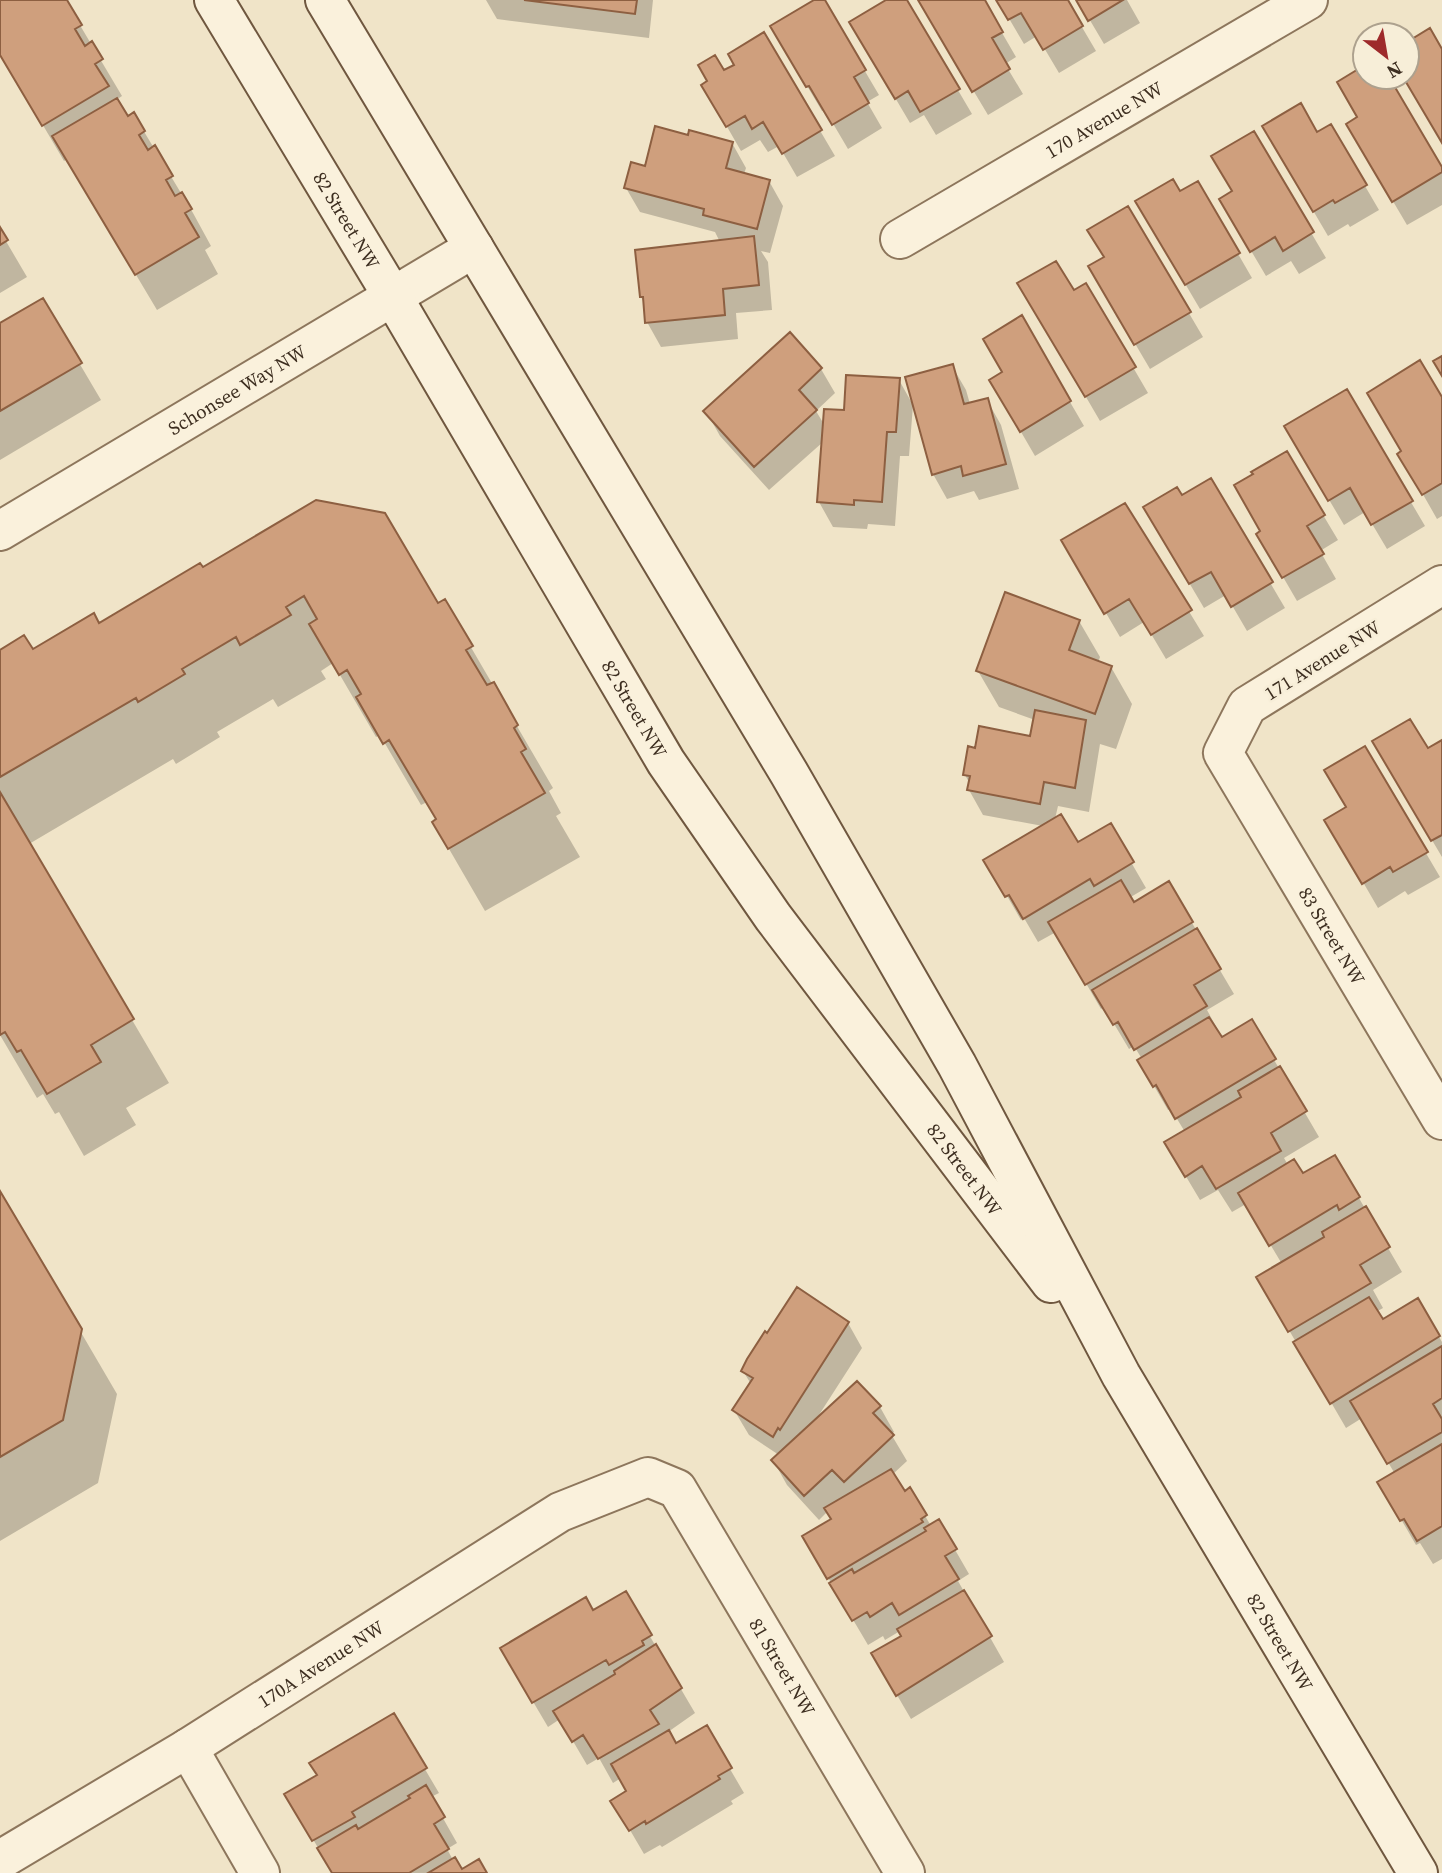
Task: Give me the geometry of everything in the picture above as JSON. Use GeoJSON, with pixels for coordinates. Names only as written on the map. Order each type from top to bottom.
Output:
{"type":"FeatureCollection","features":[{"type":"Feature","properties":{"kind":"main road","name":"82 Street NW"},"geometry":{"type":"LineString","coordinates":[[214,0],[393,297],[666,762],[773,917],[1121,1375]]}},
{"type":"Feature","properties":{"kind":"main road","name":"82 Street NW"},"geometry":{"type":"LineString","coordinates":[[325,0],[803,796],[957,1065],[1121,1375],[1418,1873]]}},
{"type":"Feature","properties":{"kind":"main road","name":"170 Avenue NW"},"geometry":{"type":"LineString","coordinates":[[900,239],[1308,0]]}},
{"type":"Feature","properties":{"kind":"main road","name":"Schonsee Way NW"},"geometry":{"type":"LineString","coordinates":[[0,531],[474,248]]}},
{"type":"Feature","properties":{"kind":"main road","name":"171 Avenue NW"},"geometry":{"type":"LineString","coordinates":[[1223,753],[1247,706],[1442,585]]}},
{"type":"Feature","properties":{"kind":"main road","name":"83 Street NW"},"geometry":{"type":"LineString","coordinates":[[1223,753],[1442,1120]]}},
{"type":"Feature","properties":{"kind":"main road","name":"170A Avenue NW"},"geometry":{"type":"LineString","coordinates":[[0,1860],[188,1748],[560,1512],[648,1477]]}},
{"type":"Feature","properties":{"kind":"main road","name":"81 Street NW"},"geometry":{"type":"LineString","coordinates":[[648,1477],[677,1489],[905,1873]]}},
{"type":"Feature","properties":{"kind":"main road"},"geometry":{"type":"LineString","coordinates":[[188,1748],[260,1873]]}},
{"type":"Feature","properties":{"kind":"building"},"geometry":{"type":"Polygon","coordinates":[[[0,0],[67,0],[82,25],[75,29],[85,46],[92,41],[103,59],[95,64],[109,86],[42,126],[0,55],[0,0]]]}},
{"type":"Feature","properties":{"kind":"building"},"geometry":{"type":"Polygon","coordinates":[[[524,0],[637,0],[635,14],[524,0]]]}},
{"type":"Feature","properties":{"kind":"building"},"geometry":{"type":"Polygon","coordinates":[[[814,0],[825,0],[866,70],[854,77],[869,103],[832,125],[770,26],[814,0]]]}},
{"type":"Feature","properties":{"kind":"building"},"geometry":{"type":"Polygon","coordinates":[[[886,0],[907,0],[960,89],[920,112],[908,91],[895,99],[849,22],[886,0]]]}},
{"type":"Feature","properties":{"kind":"building"},"geometry":{"type":"Polygon","coordinates":[[[918,0],[985,0],[1003,32],[992,38],[1010,69],[972,92],[918,0]]]}},
{"type":"Feature","properties":{"kind":"building"},"geometry":{"type":"Polygon","coordinates":[[[996,0],[1068,0],[1083,26],[1043,50],[1021,13],[1008,20],[996,0]]]}},
{"type":"Feature","properties":{"kind":"building"},"geometry":{"type":"Polygon","coordinates":[[[1076,0],[1123,0],[1088,21],[1076,0]]]}},
{"type":"Feature","properties":{"kind":"building"},"geometry":{"type":"Polygon","coordinates":[[[1430,28],[1442,49],[1442,143],[1411,91],[1421,91],[1421,33],[1430,28]]]}},
{"type":"Feature","properties":{"kind":"building"},"geometry":{"type":"Polygon","coordinates":[[[764,32],[822,130],[782,154],[763,122],[752,129],[745,116],[726,127],[701,85],[707,81],[698,65],[715,55],[724,70],[734,65],[728,54],[764,32]]]}},
{"type":"Feature","properties":{"kind":"building"},"geometry":{"type":"Polygon","coordinates":[[[1351,74],[1351,91],[1397,91],[1442,167],[1442,172],[1392,202],[1346,124],[1357,117],[1337,82],[1351,74]]]}},
{"type":"Feature","properties":{"kind":"building"},"geometry":{"type":"Polygon","coordinates":[[[117,98],[128,116],[134,112],[145,131],[139,135],[148,150],[155,145],[173,176],[166,180],[175,196],[182,192],[192,209],[185,213],[199,237],[135,275],[52,136],[117,98]]]}},
{"type":"Feature","properties":{"kind":"building"},"geometry":{"type":"Polygon","coordinates":[[[1301,103],[1317,132],[1331,124],[1367,185],[1313,212],[1262,126],[1301,103]]]}},
{"type":"Feature","properties":{"kind":"building"},"geometry":{"type":"Polygon","coordinates":[[[655,126],[688,135],[689,130],[733,142],[726,168],[770,180],[757,229],[703,215],[704,209],[624,188],[631,162],[645,166],[655,126]]]}},
{"type":"Feature","properties":{"kind":"building"},"geometry":{"type":"Polygon","coordinates":[[[1254,131],[1314,232],[1283,251],[1275,237],[1250,252],[1219,199],[1232,191],[1211,156],[1254,131]]]}},
{"type":"Feature","properties":{"kind":"building"},"geometry":{"type":"Polygon","coordinates":[[[1173,179],[1180,191],[1198,181],[1240,253],[1185,285],[1135,201],[1173,179]]]}},
{"type":"Feature","properties":{"kind":"building"},"geometry":{"type":"Polygon","coordinates":[[[1128,206],[1191,312],[1134,345],[1088,266],[1104,257],[1087,230],[1128,206]]]}},
{"type":"Feature","properties":{"kind":"building"},"geometry":{"type":"Polygon","coordinates":[[[0,227],[8,240],[0,245],[0,227]]]}},
{"type":"Feature","properties":{"kind":"building"},"geometry":{"type":"Polygon","coordinates":[[[754,236],[759,285],[723,289],[725,315],[645,323],[635,250],[754,236]]]}},
{"type":"Feature","properties":{"kind":"building"},"geometry":{"type":"Polygon","coordinates":[[[1056,261],[1074,290],[1086,283],[1136,367],[1085,397],[1017,283],[1056,261]]]}},
{"type":"Feature","properties":{"kind":"building"},"geometry":{"type":"Polygon","coordinates":[[[43,298],[82,363],[0,411],[0,323],[43,298]]]}},
{"type":"Feature","properties":{"kind":"building"},"geometry":{"type":"Polygon","coordinates":[[[1022,315],[1071,401],[1020,432],[989,380],[1002,372],[983,339],[1022,315]]]}},
{"type":"Feature","properties":{"kind":"building"},"geometry":{"type":"Polygon","coordinates":[[[790,332],[822,368],[799,390],[817,410],[754,467],[703,411],[790,332]]]}},
{"type":"Feature","properties":{"kind":"building"},"geometry":{"type":"Polygon","coordinates":[[[1442,356],[1442,376],[1433,361],[1442,356]]]}},
{"type":"Feature","properties":{"kind":"building"},"geometry":{"type":"Polygon","coordinates":[[[1420,360],[1442,397],[1442,483],[1422,495],[1397,454],[1401,451],[1367,393],[1420,360]]]}},
{"type":"Feature","properties":{"kind":"building"},"geometry":{"type":"Polygon","coordinates":[[[953,364],[964,404],[988,398],[1006,464],[963,476],[961,466],[932,475],[905,377],[953,364]]]}},
{"type":"Feature","properties":{"kind":"building"},"geometry":{"type":"Polygon","coordinates":[[[846,375],[900,378],[896,432],[887,432],[882,502],[854,500],[854,505],[817,502],[824,409],[844,410],[846,375]]]}},
{"type":"Feature","properties":{"kind":"building"},"geometry":{"type":"Polygon","coordinates":[[[1347,389],[1413,501],[1371,525],[1350,488],[1328,501],[1284,426],[1347,389]]]}},
{"type":"Feature","properties":{"kind":"building"},"geometry":{"type":"Polygon","coordinates":[[[1287,451],[1325,515],[1307,526],[1324,554],[1282,578],[1256,534],[1260,531],[1234,485],[1287,451]]]}},
{"type":"Feature","properties":{"kind":"building"},"geometry":{"type":"Polygon","coordinates":[[[1211,478],[1273,582],[1231,607],[1211,572],[1189,584],[1143,507],[1177,487],[1182,495],[1211,478]]]}},
{"type":"Feature","properties":{"kind":"building"},"geometry":{"type":"Polygon","coordinates":[[[316,500],[385,513],[438,603],[445,599],[473,646],[466,650],[487,685],[494,682],[518,725],[514,728],[526,749],[521,752],[545,793],[448,849],[432,822],[436,819],[389,740],[383,744],[356,697],[361,694],[347,670],[339,675],[309,624],[317,619],[304,596],[286,607],[291,615],[240,645],[236,637],[182,669],[185,674],[138,702],[136,698],[0,777],[0,650],[24,635],[33,649],[94,613],[99,623],[200,563],[203,567],[316,500]]]}},
{"type":"Feature","properties":{"kind":"building"},"geometry":{"type":"Polygon","coordinates":[[[1125,503],[1192,610],[1151,635],[1129,599],[1104,614],[1061,540],[1125,503]]]}},
{"type":"Feature","properties":{"kind":"building"},"geometry":{"type":"Polygon","coordinates":[[[1005,592],[1080,620],[1069,650],[1112,666],[1095,714],[976,671],[1005,592]]]}},
{"type":"Feature","properties":{"kind":"building"},"geometry":{"type":"Polygon","coordinates":[[[1035,710],[1086,720],[1075,788],[1044,782],[1040,804],[967,790],[970,776],[963,775],[968,746],[975,748],[979,726],[1030,736],[1035,710]]]}},
{"type":"Feature","properties":{"kind":"building"},"geometry":{"type":"Polygon","coordinates":[[[1410,719],[1428,748],[1442,740],[1442,835],[1431,841],[1372,741],[1410,719]]]}},
{"type":"Feature","properties":{"kind":"building"},"geometry":{"type":"Polygon","coordinates":[[[1365,746],[1428,852],[1393,872],[1390,867],[1362,884],[1324,820],[1346,807],[1324,770],[1365,746]]]}},
{"type":"Feature","properties":{"kind":"building"},"geometry":{"type":"Polygon","coordinates":[[[0,792],[134,1019],[91,1045],[101,1062],[47,1094],[21,1050],[17,1052],[5,1032],[0,1035],[0,792]]]}},
{"type":"Feature","properties":{"kind":"building"},"geometry":{"type":"Polygon","coordinates":[[[1061,814],[1078,842],[1111,823],[1134,862],[1094,886],[1090,879],[1023,919],[1009,895],[1005,897],[983,860],[1061,814]]]}},
{"type":"Feature","properties":{"kind":"building"},"geometry":{"type":"Polygon","coordinates":[[[1121,880],[1134,902],[1169,881],[1193,922],[1085,985],[1048,922],[1121,880]]]}},
{"type":"Feature","properties":{"kind":"building"},"geometry":{"type":"Polygon","coordinates":[[[1197,928],[1221,969],[1194,985],[1207,1006],[1134,1050],[1118,1022],[1113,1025],[1092,990],[1197,928]]]}},
{"type":"Feature","properties":{"kind":"building"},"geometry":{"type":"Polygon","coordinates":[[[1209,1017],[1222,1037],[1252,1019],[1276,1059],[1175,1119],[1156,1085],[1153,1087],[1137,1060],[1209,1017]]]}},
{"type":"Feature","properties":{"kind":"building"},"geometry":{"type":"Polygon","coordinates":[[[1280,1066],[1307,1111],[1271,1133],[1281,1151],[1216,1189],[1202,1166],[1185,1177],[1164,1142],[1241,1097],[1238,1091],[1280,1066]]]}},
{"type":"Feature","properties":{"kind":"building"},"geometry":{"type":"Polygon","coordinates":[[[1335,1155],[1360,1197],[1339,1210],[1337,1205],[1269,1246],[1238,1193],[1294,1159],[1303,1173],[1335,1155]]]}},
{"type":"Feature","properties":{"kind":"building"},"geometry":{"type":"Polygon","coordinates":[[[0,1191],[82,1329],[63,1420],[0,1457],[0,1191]]]}},
{"type":"Feature","properties":{"kind":"building"},"geometry":{"type":"Polygon","coordinates":[[[1366,1206],[1390,1247],[1360,1265],[1371,1283],[1288,1332],[1256,1277],[1324,1237],[1322,1232],[1366,1206]]]}},
{"type":"Feature","properties":{"kind":"building"},"geometry":{"type":"Polygon","coordinates":[[[797,1287],[849,1322],[773,1437],[732,1410],[753,1378],[741,1371],[747,1359],[797,1287]]]}},
{"type":"Feature","properties":{"kind":"building"},"geometry":{"type":"Polygon","coordinates":[[[1369,1297],[1383,1319],[1418,1298],[1440,1336],[1330,1404],[1293,1342],[1369,1297]]]}},
{"type":"Feature","properties":{"kind":"building"},"geometry":{"type":"Polygon","coordinates":[[[1442,1346],[1442,1398],[1433,1404],[1442,1419],[1442,1432],[1387,1464],[1350,1401],[1442,1346]]]}},
{"type":"Feature","properties":{"kind":"building"},"geometry":{"type":"Polygon","coordinates":[[[857,1381],[881,1406],[873,1413],[894,1435],[844,1482],[832,1470],[804,1496],[771,1460],[857,1381]]]}},
{"type":"Feature","properties":{"kind":"building"},"geometry":{"type":"Polygon","coordinates":[[[1442,1444],[1442,1526],[1417,1541],[1404,1519],[1400,1521],[1377,1482],[1442,1444]]]}},
{"type":"Feature","properties":{"kind":"building"},"geometry":{"type":"Polygon","coordinates":[[[891,1469],[905,1491],[910,1487],[927,1515],[921,1519],[923,1522],[827,1579],[802,1536],[831,1519],[824,1508],[891,1469]]]}},
{"type":"Feature","properties":{"kind":"building"},"geometry":{"type":"Polygon","coordinates":[[[939,1519],[957,1549],[945,1556],[959,1579],[899,1615],[892,1603],[870,1617],[867,1612],[852,1621],[829,1583],[852,1569],[854,1573],[926,1531],[924,1528],[939,1519]]]}},
{"type":"Feature","properties":{"kind":"building"},"geometry":{"type":"Polygon","coordinates":[[[964,1590],[992,1636],[896,1696],[871,1653],[901,1636],[897,1629],[964,1590]]]}},
{"type":"Feature","properties":{"kind":"building"},"geometry":{"type":"Polygon","coordinates":[[[626,1591],[652,1635],[642,1641],[644,1645],[609,1665],[606,1660],[532,1703],[500,1648],[586,1597],[593,1610],[626,1591]]]}},
{"type":"Feature","properties":{"kind":"building"},"geometry":{"type":"Polygon","coordinates":[[[656,1644],[682,1688],[650,1710],[659,1724],[598,1759],[583,1735],[572,1742],[553,1711],[615,1674],[614,1671],[656,1644]]]}},
{"type":"Feature","properties":{"kind":"building"},"geometry":{"type":"Polygon","coordinates":[[[394,1713],[427,1768],[352,1812],[355,1817],[312,1841],[284,1794],[317,1775],[309,1763],[394,1713]]]}},
{"type":"Feature","properties":{"kind":"building"},"geometry":{"type":"Polygon","coordinates":[[[707,1725],[732,1768],[718,1776],[720,1779],[646,1824],[645,1821],[629,1831],[610,1801],[626,1791],[611,1764],[669,1730],[676,1743],[707,1725]]]}},
{"type":"Feature","properties":{"kind":"building"},"geometry":{"type":"Polygon","coordinates":[[[426,1785],[445,1817],[434,1824],[449,1849],[409,1873],[332,1873],[317,1848],[356,1825],[358,1829],[410,1798],[408,1796],[426,1785]]]}},
{"type":"Feature","properties":{"kind":"building"},"geometry":{"type":"Polygon","coordinates":[[[455,1857],[462,1869],[479,1859],[487,1873],[428,1873],[455,1857]]]}}]}
